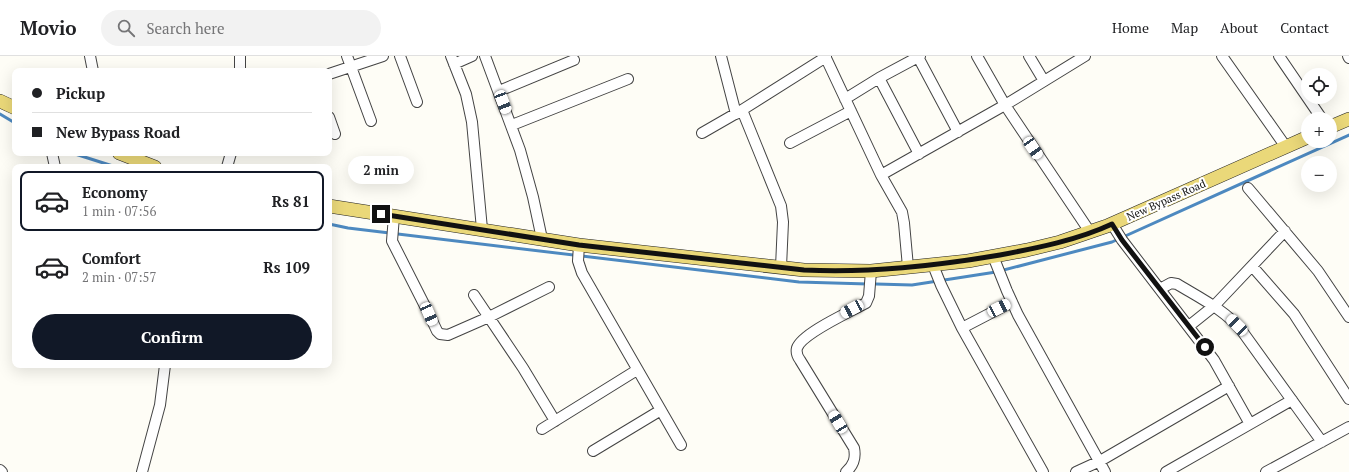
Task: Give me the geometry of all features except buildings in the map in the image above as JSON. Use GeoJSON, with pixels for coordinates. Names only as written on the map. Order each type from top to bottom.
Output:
{"type":"FeatureCollection","features":[{"type":"Feature","properties":{"kind":"main road"},"geometry":{"type":"LineString","coordinates":[[0,101],[12,107]]}},
{"type":"Feature","properties":{"kind":"main road"},"geometry":{"type":"LineString","coordinates":[[1337,124],[1349,119]]}},
{"type":"Feature","properties":{"kind":"main road","name":"New Bypass Road"},"geometry":{"type":"LineString","coordinates":[[332,206],[542,239],[578,253],[822,270],[871,271],[908,267],[937,276],[968,261],[994,259],[1060,242],[1090,232],[1116,232],[1301,140]]}},
{"type":"Feature","properties":{"kind":"main road"},"geometry":{"type":"LineString","coordinates":[[127,156],[147,164]]}},
{"type":"Feature","properties":{"kind":"street"},"geometry":{"type":"LineString","coordinates":[[90,56],[92,68]]}},
{"type":"Feature","properties":{"kind":"street"},"geometry":{"type":"LineString","coordinates":[[240,56],[240,68]]}},
{"type":"Feature","properties":{"kind":"street"},"geometry":{"type":"LineString","coordinates":[[347,56],[371,121]]}},
{"type":"Feature","properties":{"kind":"street"},"geometry":{"type":"LineString","coordinates":[[332,73],[383,56]]}},
{"type":"Feature","properties":{"kind":"street"},"geometry":{"type":"LineString","coordinates":[[400,56],[417,102]]}},
{"type":"Feature","properties":{"kind":"street"},"geometry":{"type":"LineString","coordinates":[[472,56],[453,60],[466,94],[472,122],[482,229]]}},
{"type":"Feature","properties":{"kind":"street"},"geometry":{"type":"LineString","coordinates":[[485,56],[512,125],[527,174],[542,239]]}},
{"type":"Feature","properties":{"kind":"street"},"geometry":{"type":"LineString","coordinates":[[721,56],[739,112],[781,206],[783,222],[781,267]]}},
{"type":"Feature","properties":{"kind":"street"},"geometry":{"type":"LineString","coordinates":[[977,56],[1005,105],[1090,232]]}},
{"type":"Feature","properties":{"kind":"street"},"geometry":{"type":"LineString","coordinates":[[1029,56],[1044,81]]}},
{"type":"Feature","properties":{"kind":"street"},"geometry":{"type":"LineString","coordinates":[[881,175],[1005,105],[1085,56]]}},
{"type":"Feature","properties":{"kind":"street"},"geometry":{"type":"LineString","coordinates":[[1222,56],[1286,147]]}},
{"type":"Feature","properties":{"kind":"street"},"geometry":{"type":"LineString","coordinates":[[1279,56],[1317,112]]}},
{"type":"Feature","properties":{"kind":"street"},"geometry":{"type":"LineString","coordinates":[[702,133],[739,112],[826,57],[881,175],[902,212],[908,267]]}},
{"type":"Feature","properties":{"kind":"street"},"geometry":{"type":"LineString","coordinates":[[845,99],[878,78],[919,57],[958,132]]}},
{"type":"Feature","properties":{"kind":"street"},"geometry":{"type":"LineString","coordinates":[[499,91],[574,60]]}},
{"type":"Feature","properties":{"kind":"street"},"geometry":{"type":"LineString","coordinates":[[878,78],[919,154]]}},
{"type":"Feature","properties":{"kind":"street"},"geometry":{"type":"LineString","coordinates":[[512,125],[628,79]]}},
{"type":"Feature","properties":{"kind":"street"},"geometry":{"type":"LineString","coordinates":[[790,143],[851,111]]}},
{"type":"Feature","properties":{"kind":"street"},"geometry":{"type":"LineString","coordinates":[[332,126],[335,134]]}},
{"type":"Feature","properties":{"kind":"street"},"geometry":{"type":"LineString","coordinates":[[1248,188],[1318,271],[1349,316]]}},
{"type":"Feature","properties":{"kind":"street"},"geometry":{"type":"LineString","coordinates":[[394,216],[391,235],[393,244],[437,331],[440,334],[448,335],[489,317],[549,287]]}},
{"type":"Feature","properties":{"kind":"street"},"geometry":{"type":"LineString","coordinates":[[1189,326],[1214,306],[1285,231]]}},
{"type":"Feature","properties":{"kind":"street"},"geometry":{"type":"LineString","coordinates":[[1116,232],[1214,360],[1250,424]]}},
{"type":"Feature","properties":{"kind":"street"},"geometry":{"type":"LineString","coordinates":[[578,253],[582,273],[681,445]]}},
{"type":"Feature","properties":{"kind":"street"},"geometry":{"type":"LineString","coordinates":[[994,259],[1012,302],[1105,472]]}},
{"type":"Feature","properties":{"kind":"street"},"geometry":{"type":"LineString","coordinates":[[1252,266],[1294,314],[1349,399]]}},
{"type":"Feature","properties":{"kind":"street"},"geometry":{"type":"LineString","coordinates":[[846,472],[854,462],[854,448],[800,360],[796,350],[800,342],[820,328],[866,302],[869,296],[871,271]]}},
{"type":"Feature","properties":{"kind":"street"},"geometry":{"type":"LineString","coordinates":[[937,276],[962,328],[1043,472]]}},
{"type":"Feature","properties":{"kind":"street"},"geometry":{"type":"LineString","coordinates":[[1160,289],[1168,284],[1174,283],[1214,306],[1231,318],[1322,442]]}},
{"type":"Feature","properties":{"kind":"street"},"geometry":{"type":"LineString","coordinates":[[474,295],[523,368],[555,421]]}},
{"type":"Feature","properties":{"kind":"street"},"geometry":{"type":"LineString","coordinates":[[962,328],[1012,302]]}},
{"type":"Feature","properties":{"kind":"street"},"geometry":{"type":"LineString","coordinates":[[142,472],[160,405],[165,368]]}},
{"type":"Feature","properties":{"kind":"street"},"geometry":{"type":"LineString","coordinates":[[542,429],[637,370]]}},
{"type":"Feature","properties":{"kind":"street"},"geometry":{"type":"LineString","coordinates":[[1076,472],[1100,461],[1229,386]]}},
{"type":"Feature","properties":{"kind":"street"},"geometry":{"type":"LineString","coordinates":[[1166,472],[1292,400]]}},
{"type":"Feature","properties":{"kind":"street"},"geometry":{"type":"LineString","coordinates":[[592,452],[661,410]]}},
{"type":"Feature","properties":{"kind":"street"},"geometry":{"type":"LineString","coordinates":[[1269,471],[1349,427]]}},
{"type":"Feature","properties":{"kind":"waterway"},"geometry":{"type":"LineString","coordinates":[[0,114],[12,121]]}},
{"type":"Feature","properties":{"kind":"waterway"},"geometry":{"type":"LineString","coordinates":[[876,284],[912,285],[996,272],[1112,242],[1349,135]]}},
{"type":"Feature","properties":{"kind":"waterway"},"geometry":{"type":"LineString","coordinates":[[81,156],[107,164]]}},
{"type":"Feature","properties":{"kind":"waterway"},"geometry":{"type":"LineString","coordinates":[[332,225],[348,228],[799,282],[868,284]]}},
{"type":"Feature","properties":{"kind":"route"},"geometry":{"type":"LineString","coordinates":[[381,214],[579,245],[804,270],[828,271],[871,271],[968,261],[1060,242],[1112,224],[1122,240],[1205,347]]}}]}
